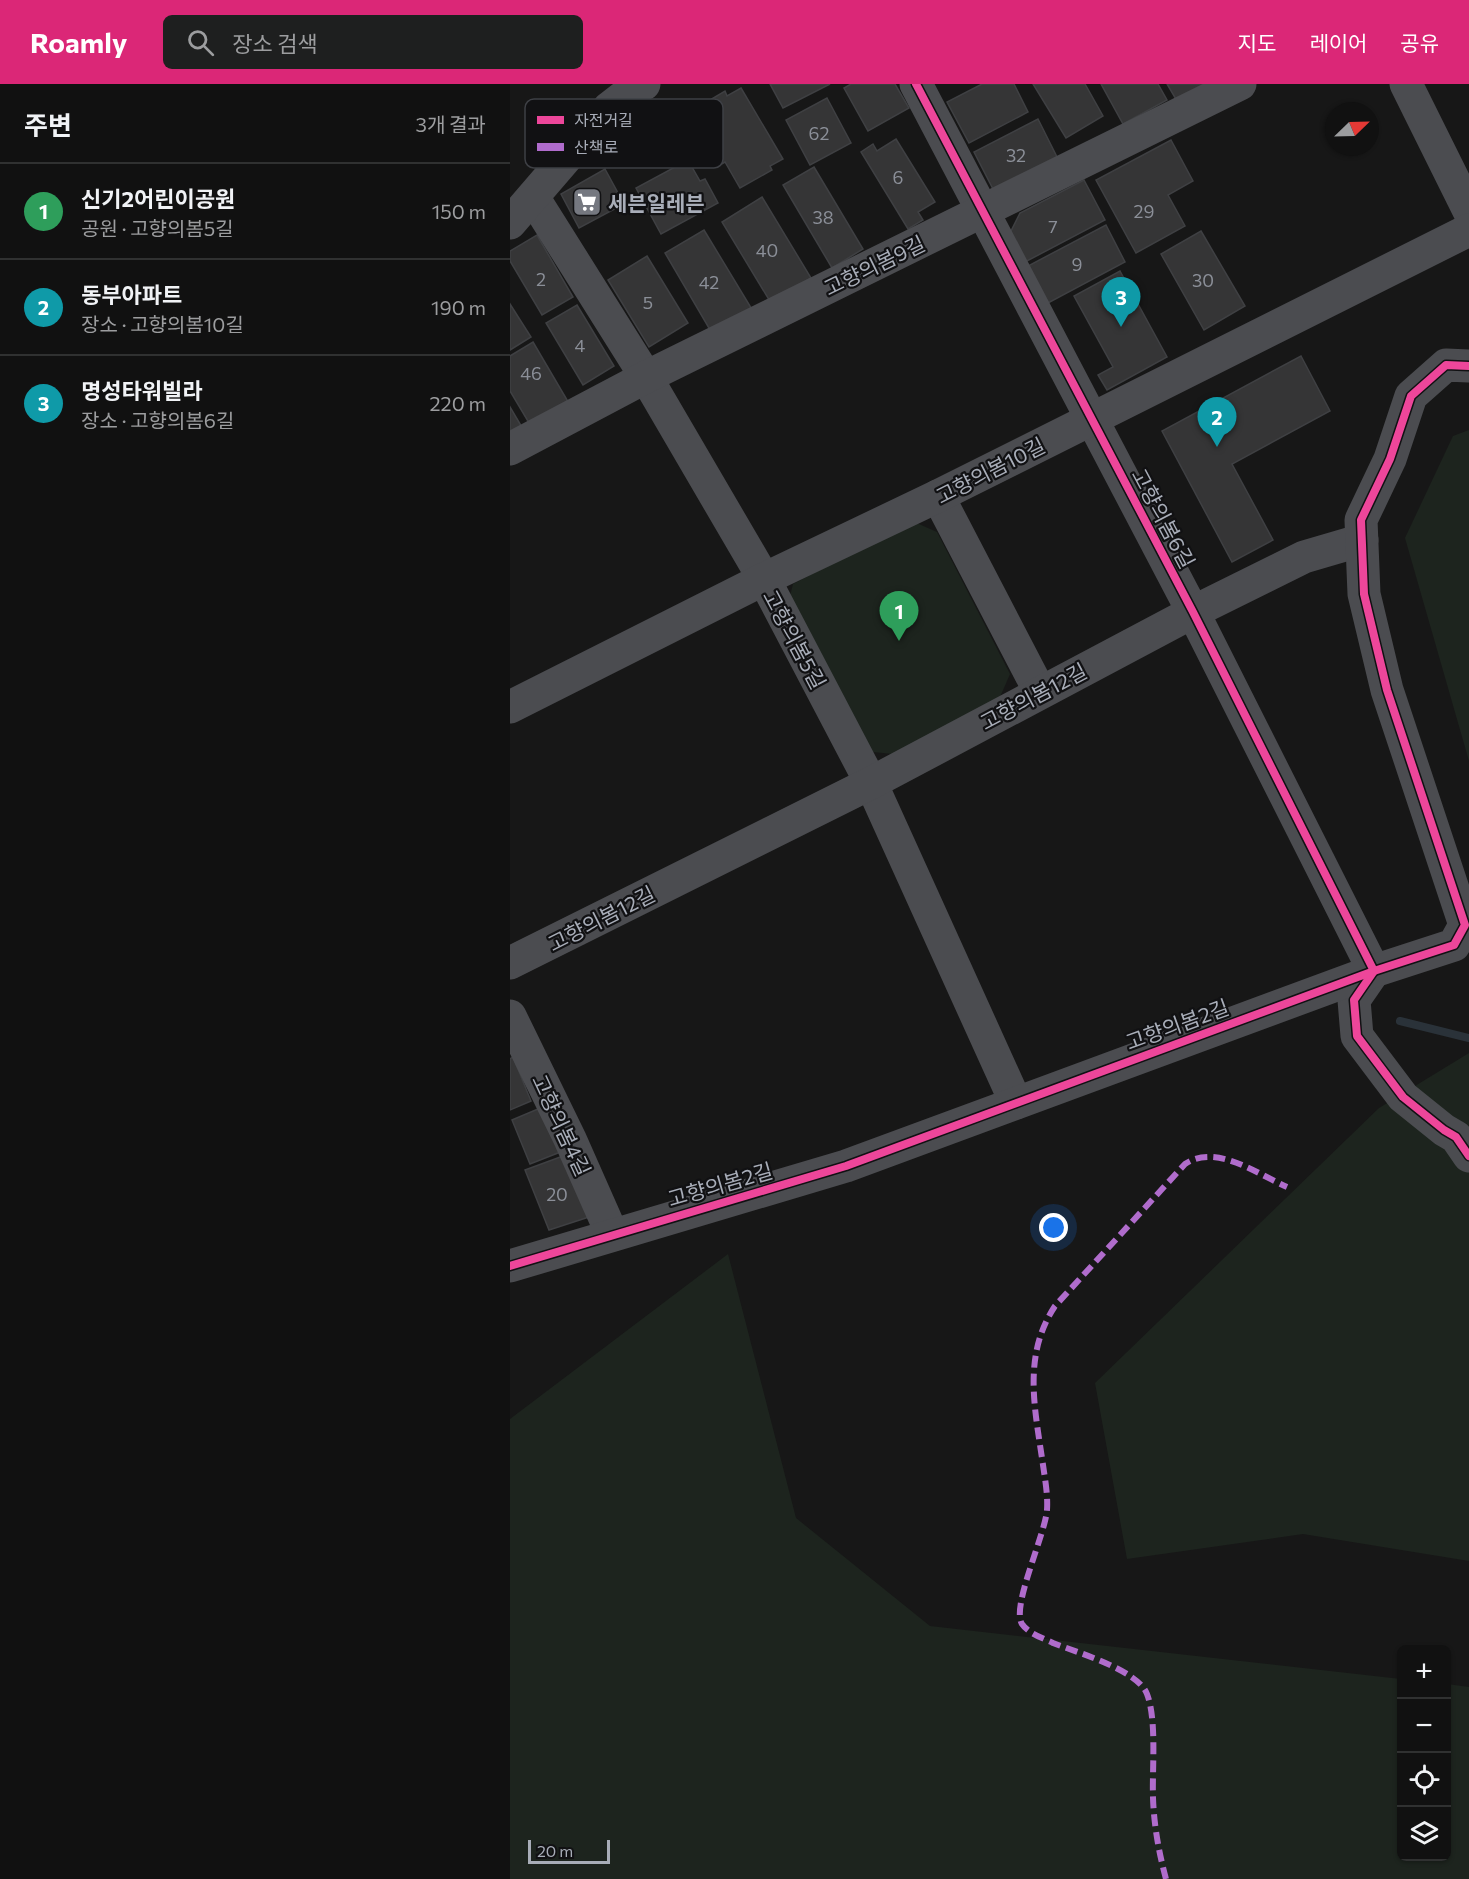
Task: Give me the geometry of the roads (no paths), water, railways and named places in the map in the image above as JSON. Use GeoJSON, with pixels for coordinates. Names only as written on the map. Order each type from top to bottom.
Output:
{"type":"FeatureCollection","features":[{"type":"Feature","properties":{"kind":"street"},"geometry":{"type":"LineString","coordinates":[[621,99],[644,84]]}},
{"type":"Feature","properties":{"kind":"street","name":"고향의봄6길"},"geometry":{"type":"LineString","coordinates":[[916,84],[1193,612],[1374,971]]}},
{"type":"Feature","properties":{"kind":"street","name":"고향의봄9길"},"geometry":{"type":"LineString","coordinates":[[510,449],[646,377],[1240,84]]}},
{"type":"Feature","properties":{"kind":"street"},"geometry":{"type":"LineString","coordinates":[[1406,84],[1469,210]]}},
{"type":"Feature","properties":{"kind":"street"},"geometry":{"type":"LineString","coordinates":[[510,223],[558,168]]}},
{"type":"Feature","properties":{"kind":"street","name":"고향의봄5길"},"geometry":{"type":"LineString","coordinates":[[533,197],[646,377],[764,579],[871,783],[1016,1103]]}},
{"type":"Feature","properties":{"kind":"street","name":"고향의봄10길"},"geometry":{"type":"LineString","coordinates":[[510,707],[1469,230]]}},
{"type":"Feature","properties":{"kind":"street"},"geometry":{"type":"LineString","coordinates":[[1362,540],[1361,520],[1390,459],[1411,396],[1446,365],[1469,366]]}},
{"type":"Feature","properties":{"kind":"street"},"geometry":{"type":"LineString","coordinates":[[938,496],[1040,692]]}},
{"type":"Feature","properties":{"kind":"street","name":"고향의봄12길"},"geometry":{"type":"LineString","coordinates":[[510,963],[871,783],[1193,612],[1304,557],[1362,540]]}},
{"type":"Feature","properties":{"kind":"street","name":"고향의봄2길"},"geometry":{"type":"LineString","coordinates":[[510,1266],[846,1166],[1374,971],[1454,945],[1465,925],[1387,690],[1364,594],[1362,540]]}},
{"type":"Feature","properties":{"kind":"street"},"geometry":{"type":"LineString","coordinates":[[1374,971],[1354,1000],[1357,1036],[1403,1097],[1456,1137],[1469,1156]]}},
{"type":"Feature","properties":{"kind":"street","name":"고향의봄4길"},"geometry":{"type":"LineString","coordinates":[[510,1016],[612,1234]]}},
{"type":"Feature","properties":{"kind":"waterway"},"geometry":{"type":"LineString","coordinates":[[1400,1021],[1469,1038]]}},
{"type":"Feature","properties":{"kind":"place","name":"세븐일레븐"},"geometry":{"type":"Point","coordinates":[587,202]}},
{"type":"Feature","properties":{"kind":"place","name":"명성타워빌라"},"geometry":{"type":"Point","coordinates":[1121,327]}},
{"type":"Feature","properties":{"kind":"place","name":"동부아파트"},"geometry":{"type":"Point","coordinates":[1217,447]}},
{"type":"Feature","properties":{"kind":"place","name":"신기2어린이공원"},"geometry":{"type":"Point","coordinates":[899,641]}}]}
